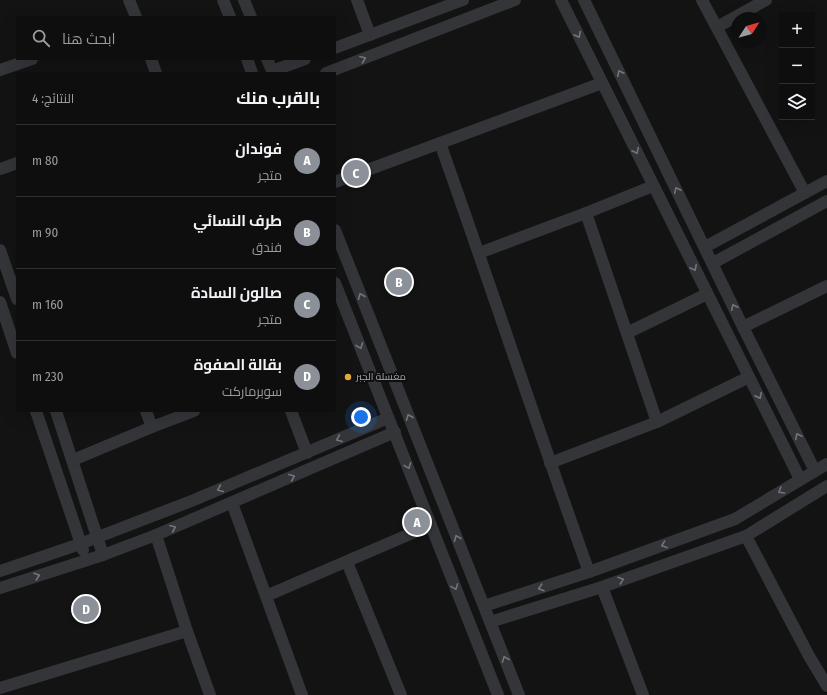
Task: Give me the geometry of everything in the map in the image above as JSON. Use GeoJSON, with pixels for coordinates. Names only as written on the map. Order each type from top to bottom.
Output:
{"type":"FeatureCollection","features":[{"type":"Feature","properties":{"kind":"street"},"geometry":{"type":"LineString","coordinates":[[129,0],[136,16]]}},
{"type":"Feature","properties":{"kind":"street"},"geometry":{"type":"LineString","coordinates":[[223,0],[230,16]]}},
{"type":"Feature","properties":{"kind":"street"},"geometry":{"type":"LineString","coordinates":[[244,0],[251,16]]}},
{"type":"Feature","properties":{"kind":"street"},"geometry":{"type":"LineString","coordinates":[[357,0],[370,35]]}},
{"type":"Feature","properties":{"kind":"street"},"geometry":{"type":"LineString","coordinates":[[336,48],[463,0]]}},
{"type":"Feature","properties":{"kind":"street"},"geometry":{"type":"LineString","coordinates":[[329,72],[515,0]]}},
{"type":"Feature","properties":{"kind":"street"},"geometry":{"type":"LineString","coordinates":[[561,0],[652,186],[800,479]]}},
{"type":"Feature","properties":{"kind":"street"},"geometry":{"type":"LineString","coordinates":[[584,0],[743,327],[815,471]]}},
{"type":"Feature","properties":{"kind":"street"},"geometry":{"type":"LineString","coordinates":[[702,0],[805,193]]}},
{"type":"Feature","properties":{"kind":"street"},"geometry":{"type":"LineString","coordinates":[[717,27],[766,0]]}},
{"type":"Feature","properties":{"kind":"street"},"geometry":{"type":"LineString","coordinates":[[0,70],[29,60]]}},
{"type":"Feature","properties":{"kind":"street"},"geometry":{"type":"LineString","coordinates":[[151,60],[156,72]]}},
{"type":"Feature","properties":{"kind":"street"},"geometry":{"type":"LineString","coordinates":[[246,60],[252,72]]}},
{"type":"Feature","properties":{"kind":"street"},"geometry":{"type":"LineString","coordinates":[[267,60],[272,72],[302,60]]}},
{"type":"Feature","properties":{"kind":"street"},"geometry":{"type":"LineString","coordinates":[[336,182],[602,83]]}},
{"type":"Feature","properties":{"kind":"street"},"geometry":{"type":"LineString","coordinates":[[440,143],[589,572]]}},
{"type":"Feature","properties":{"kind":"street"},"geometry":{"type":"LineString","coordinates":[[0,169],[16,163]]}},
{"type":"Feature","properties":{"kind":"street"},"geometry":{"type":"LineString","coordinates":[[705,247],[827,181]]}},
{"type":"Feature","properties":{"kind":"street"},"geometry":{"type":"LineString","coordinates":[[479,252],[586,213],[652,186]]}},
{"type":"Feature","properties":{"kind":"street"},"geometry":{"type":"LineString","coordinates":[[713,263],[827,201]]}},
{"type":"Feature","properties":{"kind":"street"},"geometry":{"type":"LineString","coordinates":[[586,213],[657,422]]}},
{"type":"Feature","properties":{"kind":"street"},"geometry":{"type":"LineString","coordinates":[[336,233],[519,695]]}},
{"type":"Feature","properties":{"kind":"street"},"geometry":{"type":"LineString","coordinates":[[0,250],[16,296]]}},
{"type":"Feature","properties":{"kind":"street"},"geometry":{"type":"LineString","coordinates":[[336,286],[498,695]]}},
{"type":"Feature","properties":{"kind":"street"},"geometry":{"type":"LineString","coordinates":[[743,327],[827,286]]}},
{"type":"Feature","properties":{"kind":"street"},"geometry":{"type":"LineString","coordinates":[[627,333],[707,294]]}},
{"type":"Feature","properties":{"kind":"street"},"geometry":{"type":"LineString","coordinates":[[0,302],[16,350]]}},
{"type":"Feature","properties":{"kind":"street"},"geometry":{"type":"LineString","coordinates":[[550,463],[657,422],[749,377]]}},
{"type":"Feature","properties":{"kind":"street"},"geometry":{"type":"LineString","coordinates":[[36,412],[86,561]]}},
{"type":"Feature","properties":{"kind":"street"},"geometry":{"type":"LineString","coordinates":[[56,412],[103,555]]}},
{"type":"Feature","properties":{"kind":"street"},"geometry":{"type":"LineString","coordinates":[[146,412],[152,427]]}},
{"type":"Feature","properties":{"kind":"street"},"geometry":{"type":"LineString","coordinates":[[73,460],[191,412]]}},
{"type":"Feature","properties":{"kind":"street"},"geometry":{"type":"LineString","coordinates":[[291,412],[307,453]]}},
{"type":"Feature","properties":{"kind":"street"},"geometry":{"type":"LineString","coordinates":[[0,571],[80,544],[194,500],[388,418]]}},
{"type":"Feature","properties":{"kind":"street"},"geometry":{"type":"LineString","coordinates":[[0,588],[86,561],[156,535],[395,432]]}},
{"type":"Feature","properties":{"kind":"street"},"geometry":{"type":"LineString","coordinates":[[484,606],[589,572],[735,519],[827,464]]}},
{"type":"Feature","properties":{"kind":"street"},"geometry":{"type":"LineString","coordinates":[[490,622],[602,587],[746,536],[827,486]]}},
{"type":"Feature","properties":{"kind":"street"},"geometry":{"type":"LineString","coordinates":[[232,503],[302,695]]}},
{"type":"Feature","properties":{"kind":"street"},"geometry":{"type":"LineString","coordinates":[[266,596],[431,525]]}},
{"type":"Feature","properties":{"kind":"street"},"geometry":{"type":"LineString","coordinates":[[156,535],[187,631],[210,695]]}},
{"type":"Feature","properties":{"kind":"street"},"geometry":{"type":"LineString","coordinates":[[746,536],[809,656],[827,686]]}},
{"type":"Feature","properties":{"kind":"street"},"geometry":{"type":"LineString","coordinates":[[347,562],[401,695]]}},
{"type":"Feature","properties":{"kind":"street"},"geometry":{"type":"LineString","coordinates":[[602,587],[643,695]]}},
{"type":"Feature","properties":{"kind":"street"},"geometry":{"type":"LineString","coordinates":[[0,688],[187,631]]}},
{"type":"Feature","properties":{"kind":"place","name":"صالون السادة"},"geometry":{"type":"Point","coordinates":[356,173]}},
{"type":"Feature","properties":{"kind":"place","name":"طرف النسائي"},"geometry":{"type":"Point","coordinates":[399,282]}},
{"type":"Feature","properties":{"kind":"place","name":"مغسلة الجبر"},"geometry":{"type":"Point","coordinates":[348,377]}},
{"type":"Feature","properties":{"kind":"place","name":"فوندان"},"geometry":{"type":"Point","coordinates":[417,522]}},
{"type":"Feature","properties":{"kind":"place","name":"بقالة الصفوة"},"geometry":{"type":"Point","coordinates":[86,609]}}]}
